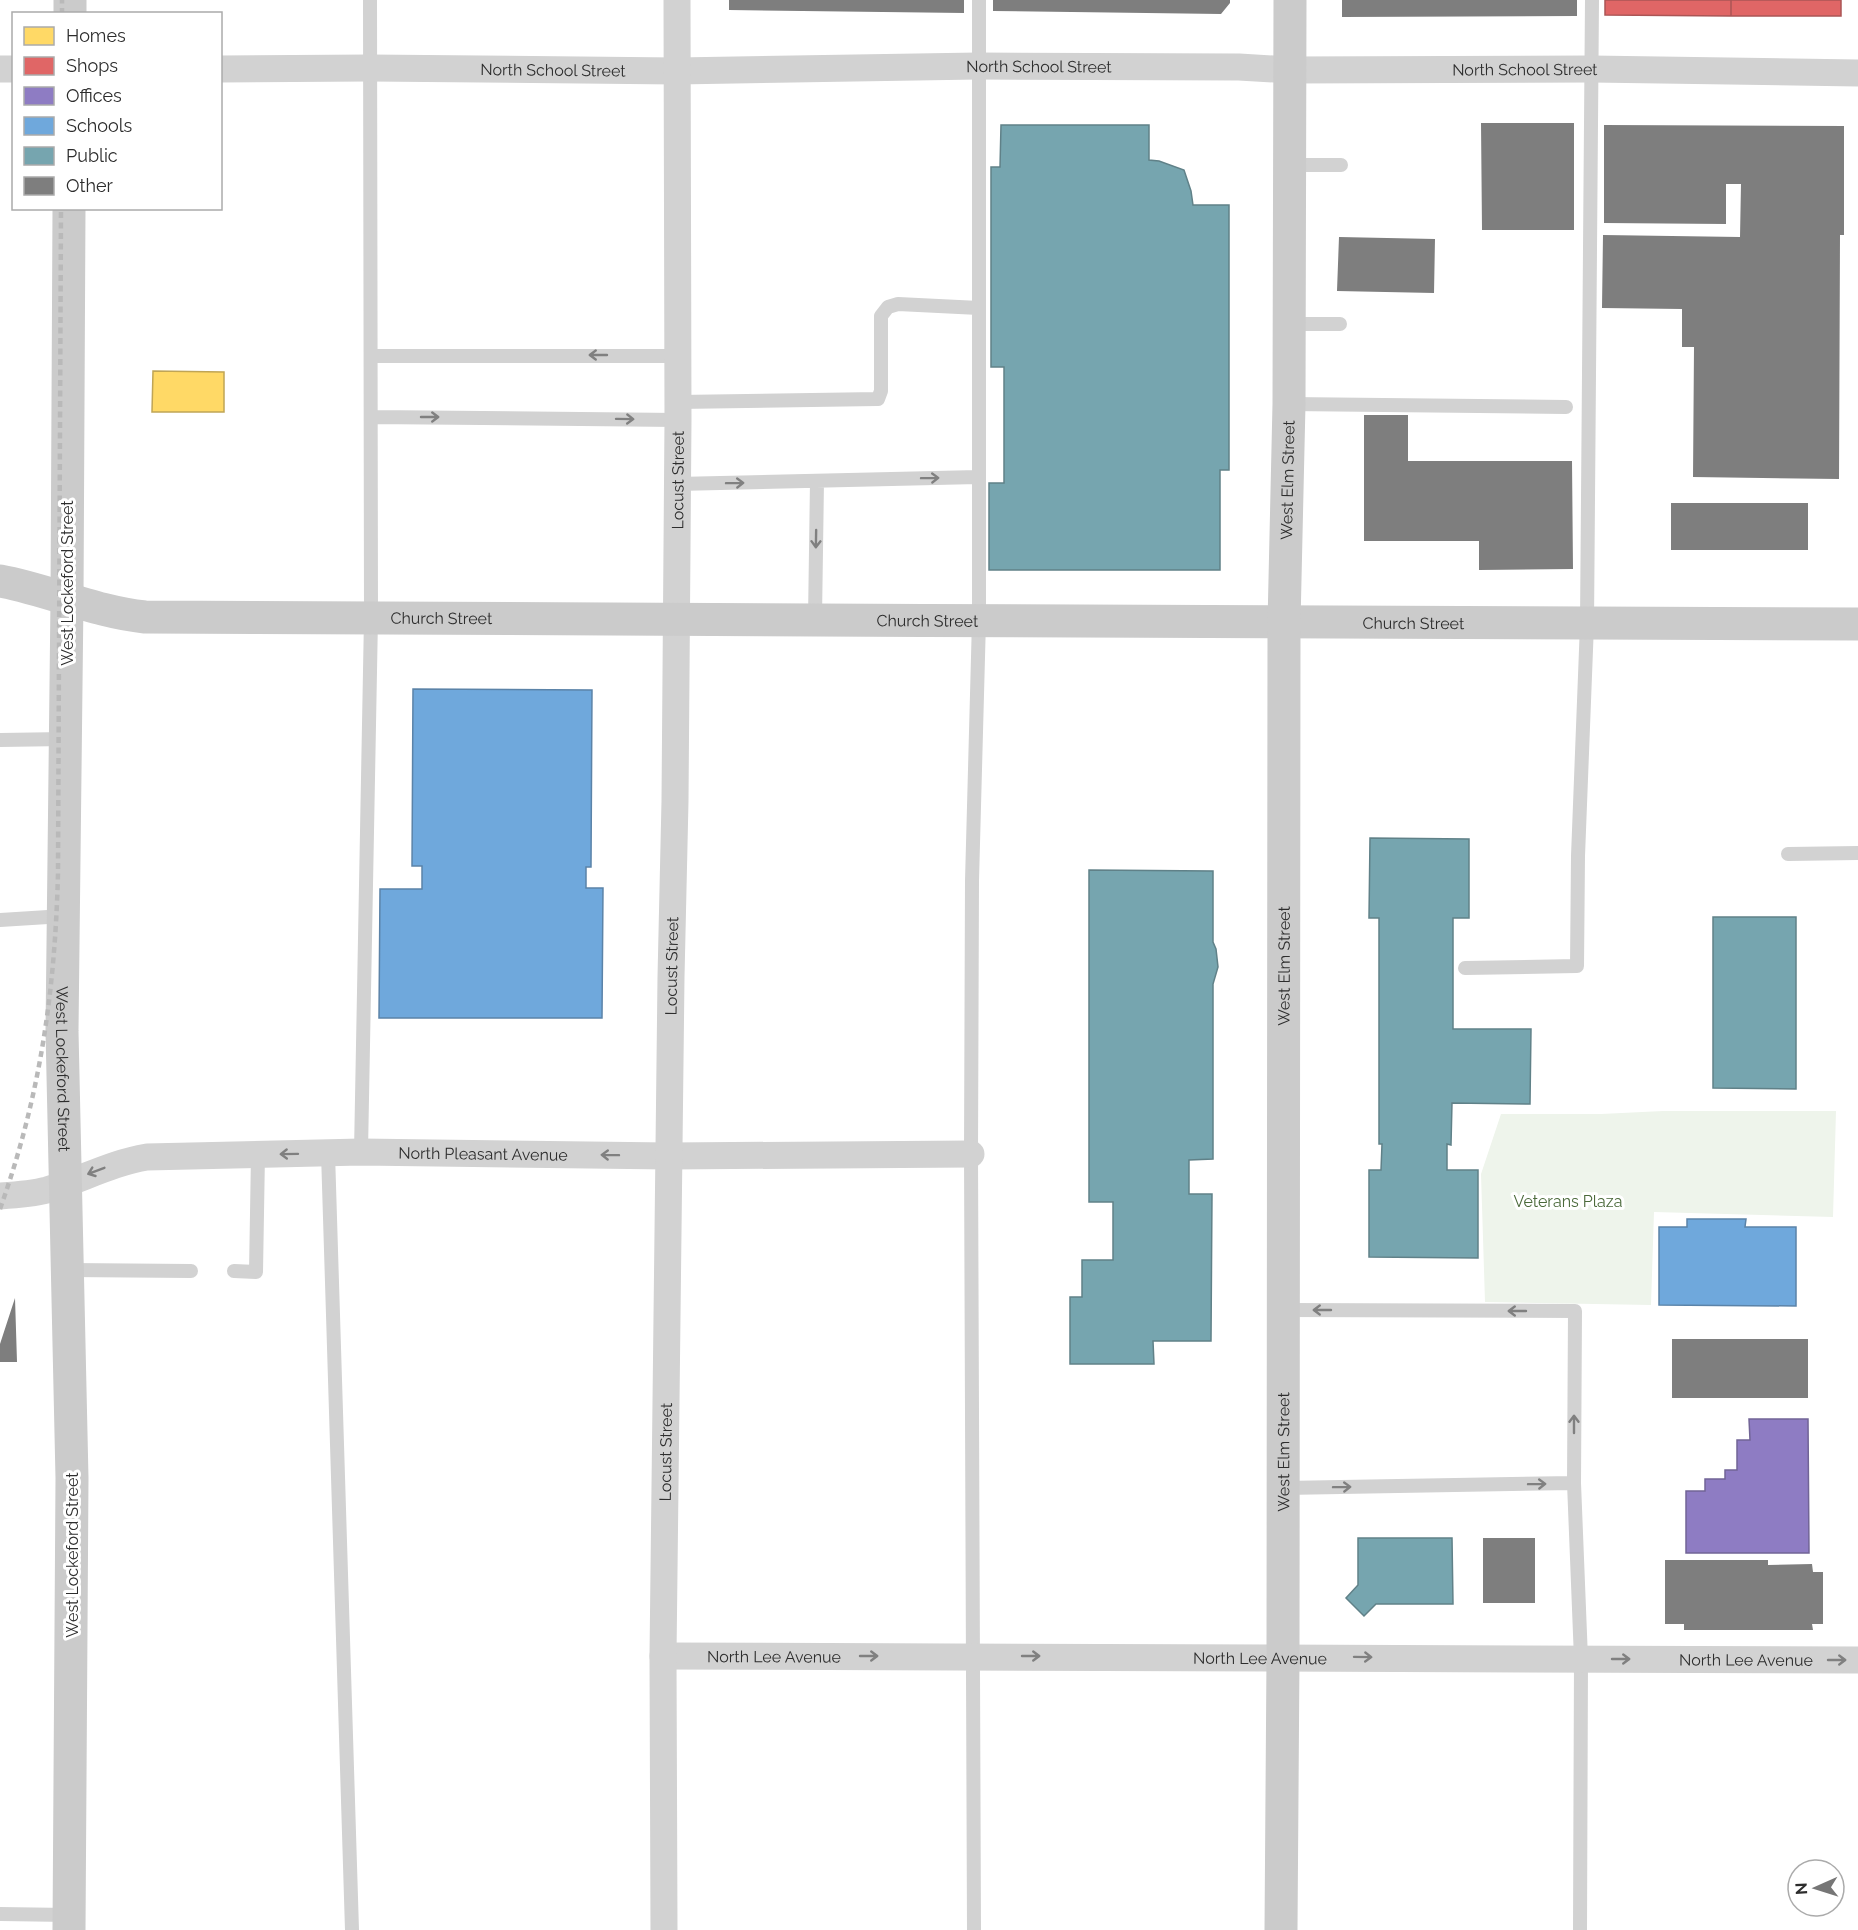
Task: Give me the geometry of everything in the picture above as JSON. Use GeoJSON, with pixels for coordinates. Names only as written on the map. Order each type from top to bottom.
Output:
{"type":"FeatureCollection","features":[{"type":"Feature","properties":{"kind":"street","name":"Locust Street"},"geometry":{"type":"LineString","coordinates":[[664,1930],[663,1656],[678,411],[677,0]]}},
{"type":"Feature","properties":{"kind":"street","name":"West Elm Street"},"geometry":{"type":"LineString","coordinates":[[1281,1930],[1284,1488],[1284,623],[1289,404],[1290,0]]}},
{"type":"Feature","properties":{"kind":"street","name":"North School Street"},"geometry":{"type":"LineString","coordinates":[[222,69],[677,71],[978,66],[1239,67],[1290,70],[1592,69],[1858,73]]}},
{"type":"Feature","properties":{"kind":"street","name":"West Lockeford Street"},"geometry":{"type":"LineString","coordinates":[[69,210],[62,1031],[72,1478],[69,1923]]}},
{"type":"Feature","properties":{"kind":"street","name":"Church Street"},"geometry":{"type":"LineString","coordinates":[[0,581],[118,613],[145,617],[1858,624]]}},
{"type":"Feature","properties":{"kind":"street","name":"North Pleasant Avenue"},"geometry":{"type":"LineString","coordinates":[[0,1196],[30,1194],[128,1160],[147,1157],[361,1152],[669,1156],[971,1154]]}},
{"type":"Feature","properties":{"kind":"street","name":"North Lee Avenue"},"geometry":{"type":"LineString","coordinates":[[663,1656],[1858,1660]]}},
{"type":"Feature","properties":{"kind":"lane"},"geometry":{"type":"LineString","coordinates":[[361,1152],[371,618],[370,0]]}},
{"type":"Feature","properties":{"kind":"lane"},"geometry":{"type":"LineString","coordinates":[[974,1930],[971,1154],[972,880],[979,620],[979,0]]}},
{"type":"Feature","properties":{"kind":"lane"},"geometry":{"type":"LineString","coordinates":[[1465,968],[1577,966],[1578,856],[1587,624],[1592,0]]}},
{"type":"Feature","properties":{"kind":"lane"},"geometry":{"type":"LineString","coordinates":[[1290,165],[1341,165]]}},
{"type":"Feature","properties":{"kind":"lane"},"geometry":{"type":"LineString","coordinates":[[371,417],[678,411],[878,399],[881,391],[881,316],[888,306],[898,304],[979,308]]}},
{"type":"Feature","properties":{"kind":"lane"},"geometry":{"type":"LineString","coordinates":[[1288,324],[1340,324]]}},
{"type":"Feature","properties":{"kind":"lane"},"geometry":{"type":"LineString","coordinates":[[372,356],[678,356]]}},
{"type":"Feature","properties":{"kind":"lane"},"geometry":{"type":"LineString","coordinates":[[1289,404],[1566,407]]}},
{"type":"Feature","properties":{"kind":"lane"},"geometry":{"type":"LineString","coordinates":[[677,484],[978,477]]}},
{"type":"Feature","properties":{"kind":"lane"},"geometry":{"type":"LineString","coordinates":[[815,619],[817,481]]}},
{"type":"Feature","properties":{"kind":"lane"},"geometry":{"type":"LineString","coordinates":[[0,740],[65,739]]}},
{"type":"Feature","properties":{"kind":"lane"},"geometry":{"type":"LineString","coordinates":[[1788,854],[1858,853]]}},
{"type":"Feature","properties":{"kind":"lane"},"geometry":{"type":"LineString","coordinates":[[0,920],[64,916]]}},
{"type":"Feature","properties":{"kind":"lane"},"geometry":{"type":"LineString","coordinates":[[328,1153],[352,1930]]}},
{"type":"Feature","properties":{"kind":"lane"},"geometry":{"type":"LineString","coordinates":[[234,1271],[256,1272],[258,1154]]}},
{"type":"Feature","properties":{"kind":"lane"},"geometry":{"type":"LineString","coordinates":[[68,1270],[191,1271]]}},
{"type":"Feature","properties":{"kind":"lane"},"geometry":{"type":"LineString","coordinates":[[1283,1310],[1575,1311],[1574,1483],[1581,1659],[1580,1930]]}},
{"type":"Feature","properties":{"kind":"lane"},"geometry":{"type":"LineString","coordinates":[[1284,1488],[1574,1483]]}},
{"type":"Feature","properties":{"kind":"lane"},"geometry":{"type":"LineString","coordinates":[[0,1914],[69,1923]]}},
{"type":"Feature","properties":{"kind":"green space","name":"Veterans Plaza"},"geometry":{"type":"Polygon","coordinates":[[[1663,1111],[1836,1111],[1833,1217],[1654,1212],[1651,1305],[1485,1302],[1481,1174],[1501,1114],[1601,1114],[1663,1111]]]}},
{"type":"Feature","properties":{"kind":"building: Homes"},"geometry":{"type":"Polygon","coordinates":[[[153,371],[224,372],[224,412],[152,412],[153,371]]]}},
{"type":"Feature","properties":{"kind":"building: Shops"},"geometry":{"type":"Polygon","coordinates":[[[1605,0],[1731,0],[1731,16],[1605,15],[1605,0]]]}},
{"type":"Feature","properties":{"kind":"building: Shops"},"geometry":{"type":"Polygon","coordinates":[[[1731,0],[1841,0],[1841,16],[1731,16],[1731,0]]]}},
{"type":"Feature","properties":{"kind":"building: Offices"},"geometry":{"type":"Polygon","coordinates":[[[1749,1419],[1808,1419],[1809,1553],[1686,1553],[1686,1491],[1705,1491],[1705,1479],[1725,1479],[1725,1470],[1737,1470],[1737,1440],[1750,1440],[1749,1419]]]}},
{"type":"Feature","properties":{"kind":"building: Schools"},"geometry":{"type":"Polygon","coordinates":[[[413,689],[592,690],[591,867],[586,867],[586,888],[603,888],[602,1018],[379,1018],[380,889],[422,889],[422,866],[412,866],[413,689]]]}},
{"type":"Feature","properties":{"kind":"building: Schools"},"geometry":{"type":"Polygon","coordinates":[[[1687,1219],[1746,1219],[1745,1227],[1796,1227],[1796,1306],[1659,1305],[1659,1227],[1687,1227],[1687,1219]]]}},
{"type":"Feature","properties":{"kind":"building: Public"},"geometry":{"type":"Polygon","coordinates":[[[1001,125],[1149,125],[1149,160],[1184,170],[1193,205],[1229,205],[1229,470],[1220,470],[1220,570],[989,570],[989,483],[1004,483],[1004,367],[991,367],[991,167],[1000,167],[1001,125]]]}},
{"type":"Feature","properties":{"kind":"building: Public"},"geometry":{"type":"Polygon","coordinates":[[[1370,838],[1469,839],[1469,918],[1453,918],[1453,1029],[1531,1029],[1530,1104],[1452,1103],[1451,1145],[1447,1144],[1447,1170],[1478,1170],[1478,1258],[1369,1257],[1369,1170],[1381,1170],[1382,1144],[1379,1144],[1379,918],[1369,918],[1370,838]]]}},
{"type":"Feature","properties":{"kind":"building: Public"},"geometry":{"type":"Polygon","coordinates":[[[1089,870],[1213,871],[1213,942],[1218,967],[1213,984],[1213,1159],[1189,1160],[1189,1194],[1212,1194],[1211,1341],[1153,1341],[1154,1364],[1070,1364],[1070,1297],[1082,1297],[1082,1260],[1113,1260],[1113,1202],[1089,1202],[1089,870]]]}},
{"type":"Feature","properties":{"kind":"building: Public"},"geometry":{"type":"Polygon","coordinates":[[[1713,917],[1796,917],[1796,1089],[1713,1088],[1713,917]]]}},
{"type":"Feature","properties":{"kind":"building: Public"},"geometry":{"type":"Polygon","coordinates":[[[1358,1538],[1452,1538],[1453,1604],[1376,1604],[1364,1616],[1346,1598],[1358,1585],[1358,1538]]]}},
{"type":"Feature","properties":{"kind":"building: Other"},"geometry":{"type":"Polygon","coordinates":[[[729,0],[964,0],[964,13],[729,10],[729,0]]]}},
{"type":"Feature","properties":{"kind":"building: Other"},"geometry":{"type":"Polygon","coordinates":[[[993,0],[1230,0],[1230,3],[1221,14],[993,11],[993,0]]]}},
{"type":"Feature","properties":{"kind":"building: Other"},"geometry":{"type":"Polygon","coordinates":[[[1342,0],[1577,0],[1577,16],[1342,17],[1342,0]]]}},
{"type":"Feature","properties":{"kind":"building: Other"},"geometry":{"type":"Polygon","coordinates":[[[1481,123],[1574,123],[1574,230],[1482,230],[1481,123]]]}},
{"type":"Feature","properties":{"kind":"building: Other"},"geometry":{"type":"Polygon","coordinates":[[[1604,125],[1844,126],[1844,235],[1840,235],[1839,479],[1693,477],[1694,347],[1682,347],[1682,309],[1602,308],[1603,235],[1740,237],[1741,184],[1726,184],[1726,224],[1604,223],[1604,125]]]}},
{"type":"Feature","properties":{"kind":"building: Other"},"geometry":{"type":"Polygon","coordinates":[[[1339,237],[1435,239],[1434,293],[1337,291],[1339,237]]]}},
{"type":"Feature","properties":{"kind":"building: Other"},"geometry":{"type":"Polygon","coordinates":[[[1364,415],[1408,415],[1408,461],[1572,461],[1573,569],[1479,570],[1479,541],[1364,541],[1364,415]]]}},
{"type":"Feature","properties":{"kind":"building: Other"},"geometry":{"type":"Polygon","coordinates":[[[1671,503],[1808,503],[1808,550],[1671,550],[1671,503]]]}},
{"type":"Feature","properties":{"kind":"building: Other"},"geometry":{"type":"Polygon","coordinates":[[[15,1298],[17,1362],[0,1362],[0,1344],[15,1298]]]}},
{"type":"Feature","properties":{"kind":"building: Other"},"geometry":{"type":"Polygon","coordinates":[[[1672,1339],[1808,1339],[1808,1398],[1672,1398],[1672,1339]]]}},
{"type":"Feature","properties":{"kind":"building: Other"},"geometry":{"type":"Polygon","coordinates":[[[1483,1538],[1535,1538],[1535,1603],[1483,1603],[1483,1538]]]}},
{"type":"Feature","properties":{"kind":"building: Other"},"geometry":{"type":"Polygon","coordinates":[[[1665,1560],[1768,1560],[1768,1565],[1812,1564],[1813,1572],[1823,1572],[1823,1624],[1812,1624],[1813,1630],[1684,1630],[1684,1624],[1665,1624],[1665,1560]]]}},
{"type":"Feature","properties":{"kind":"railway"},"geometry":{"type":"LineString","coordinates":[[62,0],[62,12]]}},
{"type":"Feature","properties":{"kind":"railway"},"geometry":{"type":"LineString","coordinates":[[0,1209],[26,1126],[43,1044],[56,917],[61,210]]}}]}
